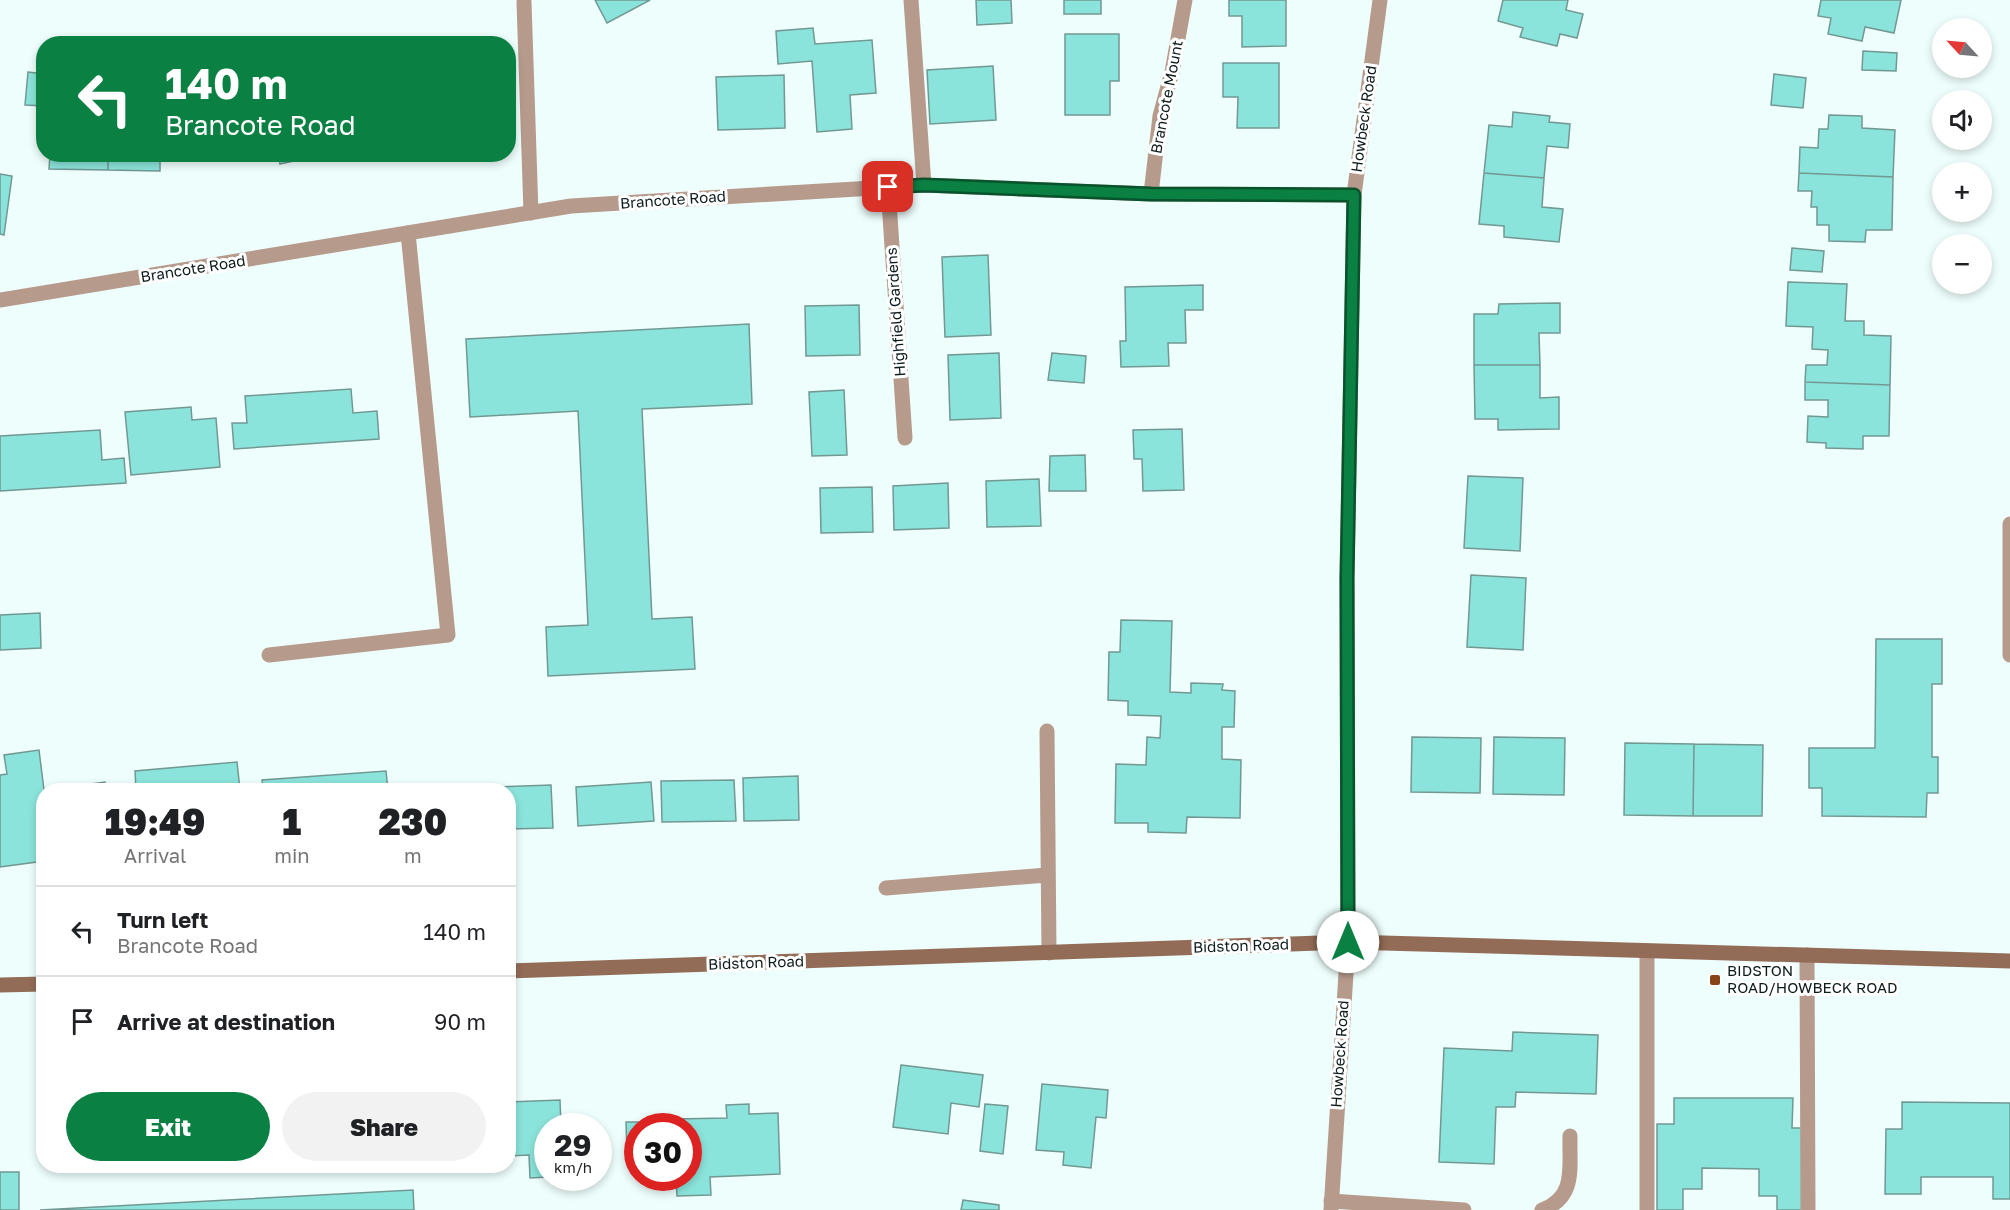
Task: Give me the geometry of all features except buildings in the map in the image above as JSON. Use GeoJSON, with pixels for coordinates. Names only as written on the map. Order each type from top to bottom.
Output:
{"type":"FeatureCollection","features":[{"type":"Feature","properties":{"kind":"main road","name":"Bidston Road"},"geometry":{"type":"LineString","coordinates":[[516,971],[1348,942],[2010,961]]}},
{"type":"Feature","properties":{"kind":"main road"},"geometry":{"type":"LineString","coordinates":[[0,985],[36,984]]}},
{"type":"Feature","properties":{"kind":"street"},"geometry":{"type":"LineString","coordinates":[[911,0],[924,185]]}},
{"type":"Feature","properties":{"kind":"street","name":"Brancote Mount"},"geometry":{"type":"LineString","coordinates":[[1151,194],[1160,116],[1172,72],[1185,0]]}},
{"type":"Feature","properties":{"kind":"street","name":"Howbeck Road"},"geometry":{"type":"LineString","coordinates":[[1331,1205],[1348,942],[1347,578],[1354,195],[1380,0]]}},
{"type":"Feature","properties":{"kind":"street"},"geometry":{"type":"LineString","coordinates":[[524,2],[531,213]]}},
{"type":"Feature","properties":{"kind":"street","name":"Brancote Road"},"geometry":{"type":"LineString","coordinates":[[0,300],[571,206],[924,185],[1151,194],[1354,195]]}},
{"type":"Feature","properties":{"kind":"street","name":"Highfield Gardens"},"geometry":{"type":"LineString","coordinates":[[888,187],[905,438]]}},
{"type":"Feature","properties":{"kind":"street"},"geometry":{"type":"LineString","coordinates":[[269,655],[448,634],[408,233]]}},
{"type":"Feature","properties":{"kind":"street"},"geometry":{"type":"LineString","coordinates":[[2010,524],[2010,655]]}},
{"type":"Feature","properties":{"kind":"street"},"geometry":{"type":"LineString","coordinates":[[1047,732],[1049,952]]}},
{"type":"Feature","properties":{"kind":"street"},"geometry":{"type":"LineString","coordinates":[[886,888],[1047,875]]}},
{"type":"Feature","properties":{"kind":"street"},"geometry":{"type":"LineString","coordinates":[[1647,951],[1647,1210]]}},
{"type":"Feature","properties":{"kind":"street"},"geometry":{"type":"LineString","coordinates":[[1807,955],[1808,1210]]}},
{"type":"Feature","properties":{"kind":"street"},"geometry":{"type":"LineString","coordinates":[[1542,1210],[1561,1200],[1569,1186],[1570,1136]]}},
{"type":"Feature","properties":{"kind":"street"},"geometry":{"type":"LineString","coordinates":[[1331,1205],[1464,1210]]}},
{"type":"Feature","properties":{"kind":"place","name":"BIDSTON ROAD/HOWBECK ROAD"},"geometry":{"type":"Point","coordinates":[1715,980]}},
{"type":"Feature","properties":{"kind":"route"},"geometry":{"type":"LineString","coordinates":[[888,187],[924,185],[1151,194],[1354,195],[1347,578],[1348,942]]}}]}
